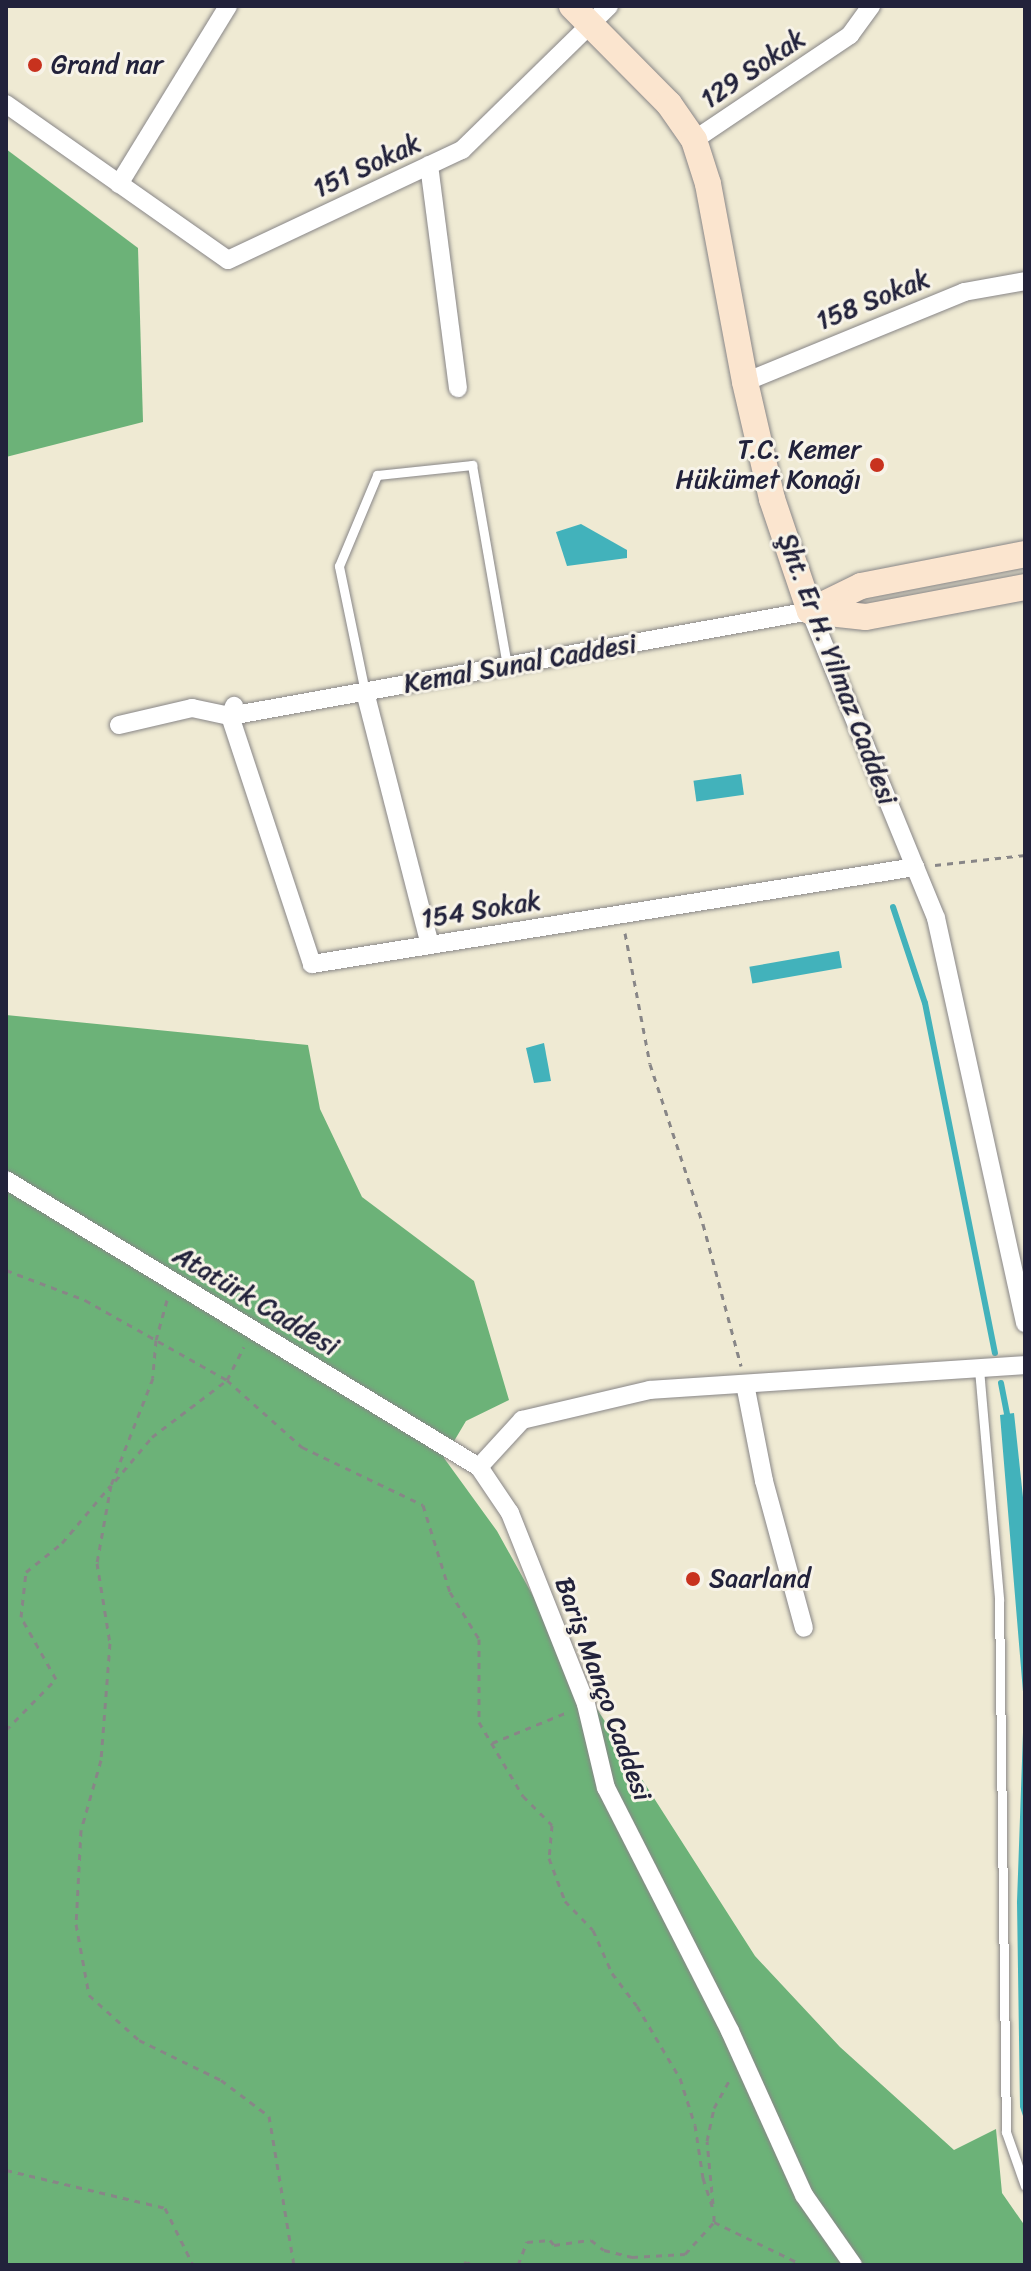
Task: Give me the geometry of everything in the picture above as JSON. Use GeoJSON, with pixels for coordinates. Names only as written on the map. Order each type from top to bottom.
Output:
{"type":"FeatureCollection","features":[{"type":"Feature","properties":{"kind":"street"},"geometry":{"type":"LineString","coordinates":[[6,104],[119,184],[228,6]]}},
{"type":"Feature","properties":{"kind":"street","name":"129 Sokak"},"geometry":{"type":"LineString","coordinates":[[694,140],[850,35],[871,6]]}},
{"type":"Feature","properties":{"kind":"street","name":"151 Sokak"},"geometry":{"type":"LineString","coordinates":[[119,184],[228,260],[462,150],[591,12]]}},
{"type":"Feature","properties":{"kind":"street","name":"Şht. Er H. Yilmaz Caddesi"},"geometry":{"type":"LineString","coordinates":[[591,12],[669,104],[694,140],[708,184],[745,382],[772,499],[810,611],[936,918],[1025,1323]]}},
{"type":"Feature","properties":{"kind":"street"},"geometry":{"type":"LineString","coordinates":[[429,165],[458,388]]}},
{"type":"Feature","properties":{"kind":"street","name":"158 Sokak"},"geometry":{"type":"LineString","coordinates":[[745,382],[964,292],[1025,281]]}},
{"type":"Feature","properties":{"kind":"street","name":"Kemal Sunal Caddesi"},"geometry":{"type":"LineString","coordinates":[[232,711],[365,692],[810,611],[861,586],[1025,554]]}},
{"type":"Feature","properties":{"kind":"street"},"geometry":{"type":"LineString","coordinates":[[961,567],[966,598]]}},
{"type":"Feature","properties":{"kind":"street","name":"Kemal Sunal Caddesi"},"geometry":{"type":"LineString","coordinates":[[810,611],[866,617],[1025,587]]}},
{"type":"Feature","properties":{"kind":"street"},"geometry":{"type":"LineString","coordinates":[[365,692],[430,945]]}},
{"type":"Feature","properties":{"kind":"street"},"geometry":{"type":"LineString","coordinates":[[119,725],[192,708],[232,711]]}},
{"type":"Feature","properties":{"kind":"street","name":"154 Sokak"},"geometry":{"type":"LineString","coordinates":[[232,711],[312,964],[915,867]]}},
{"type":"Feature","properties":{"kind":"street","name":"Atatürk Caddesi"},"geometry":{"type":"LineString","coordinates":[[6,1180],[479,1467]]}},
{"type":"Feature","properties":{"kind":"street"},"geometry":{"type":"LineString","coordinates":[[479,1467],[522,1420],[650,1390],[1025,1365]]}},
{"type":"Feature","properties":{"kind":"street"},"geometry":{"type":"LineString","coordinates":[[745,1384],[764,1481],[804,1628]]}},
{"type":"Feature","properties":{"kind":"street","name":"Bariş Manço Caddesi"},"geometry":{"type":"LineString","coordinates":[[479,1467],[510,1513],[586,1704],[606,1788],[742,2058],[804,2195],[853,2265]]}},
{"type":"Feature","properties":{"kind":"lane"},"geometry":{"type":"LineString","coordinates":[[365,692],[339,566],[377,475],[472,465],[507,666]]}},
{"type":"Feature","properties":{"kind":"lane"},"geometry":{"type":"LineString","coordinates":[[979,1369],[999,1599],[1006,2132],[1025,2186]]}},
{"type":"Feature","properties":{"kind":"path"},"geometry":{"type":"LineString","coordinates":[[915,867],[1025,855]]}},
{"type":"Feature","properties":{"kind":"path"},"geometry":{"type":"LineString","coordinates":[[621,914],[650,1064],[703,1224],[745,1384]]}},
{"type":"Feature","properties":{"kind":"path"},"geometry":{"type":"LineString","coordinates":[[6,1270],[85,1300],[227,1380],[302,1447],[423,1505],[450,1592],[479,1639],[479,1722],[523,1796],[552,1825],[549,1858],[565,1901],[593,1930],[612,1973],[637,2006],[680,2078],[695,2125],[703,2178],[714,2211]]}},
{"type":"Feature","properties":{"kind":"path"},"geometry":{"type":"LineString","coordinates":[[173,1281],[156,1340],[153,1378],[111,1485],[97,1563],[110,1643],[101,1760],[81,1830],[76,1924],[89,1995],[139,2040],[221,2080],[269,2116],[294,2265]]}},
{"type":"Feature","properties":{"kind":"path"},"geometry":{"type":"LineString","coordinates":[[6,1730],[56,1679],[21,1617],[26,1572],[62,1543],[152,1437],[227,1380],[254,1330]]}},
{"type":"Feature","properties":{"kind":"path"},"geometry":{"type":"LineString","coordinates":[[492,1743],[586,1704]]}},
{"type":"Feature","properties":{"kind":"path"},"geometry":{"type":"LineString","coordinates":[[518,2265],[527,2242],[550,2240],[554,2245],[591,2240],[604,2250],[632,2257],[685,2254],[714,2222],[707,2141],[714,2108],[742,2058]]}},
{"type":"Feature","properties":{"kind":"path"},"geometry":{"type":"LineString","coordinates":[[6,2170],[165,2208],[193,2265]]}},
{"type":"Feature","properties":{"kind":"path"},"geometry":{"type":"LineString","coordinates":[[714,2222],[803,2265]]}},
{"type":"Feature","properties":{"kind":"path"},"geometry":{"type":"LineString","coordinates":[[452,2265],[467,2262],[472,2265]]}},
{"type":"Feature","properties":{"kind":"green space"},"geometry":{"type":"Polygon","coordinates":[[[6,149],[138,248],[143,422],[6,457],[6,149]]]}},
{"type":"Feature","properties":{"kind":"green space"},"geometry":{"type":"Polygon","coordinates":[[[6,1015],[308,1045],[320,1109],[362,1197],[474,1281],[509,1400],[466,1421],[444,1458],[497,1531],[588,1695],[755,1956],[840,2047],[954,2150],[996,2129],[1002,2193],[1025,2226],[1025,2265],[6,2265],[6,1015]]]}},
{"type":"Feature","properties":{"kind":"water"},"geometry":{"type":"Polygon","coordinates":[[[581,524],[627,550],[627,558],[567,566],[556,532],[581,524]]]}},
{"type":"Feature","properties":{"kind":"water"},"geometry":{"type":"Polygon","coordinates":[[[741,774],[744,795],[696,801],[693,781],[741,774]]]}},
{"type":"Feature","properties":{"kind":"water"},"geometry":{"type":"Polygon","coordinates":[[[839,951],[842,968],[752,984],[749,967],[839,951]]]}},
{"type":"Feature","properties":{"kind":"water"},"geometry":{"type":"Polygon","coordinates":[[[544,1043],[551,1081],[534,1083],[526,1048],[544,1043]]]}},
{"type":"Feature","properties":{"kind":"water"},"geometry":{"type":"Polygon","coordinates":[[[1014,1413],[1025,1516],[1025,2122],[1020,2107],[1017,1902],[1024,1704],[1000,1415],[1014,1413]]]}},
{"type":"Feature","properties":{"kind":"waterway"},"geometry":{"type":"LineString","coordinates":[[893,907],[925,1003],[995,1353]]}},
{"type":"Feature","properties":{"kind":"waterway"},"geometry":{"type":"LineString","coordinates":[[1001,1383],[1007,1414]]}},
{"type":"Feature","properties":{"kind":"place","name":"Grand nar"},"geometry":{"type":"Point","coordinates":[35,65]}},
{"type":"Feature","properties":{"kind":"place","name":"T.C. Kemer Hükümet Konağı"},"geometry":{"type":"Point","coordinates":[877,465]}},
{"type":"Feature","properties":{"kind":"place","name":"Saarland"},"geometry":{"type":"Point","coordinates":[693,1579]}}]}
